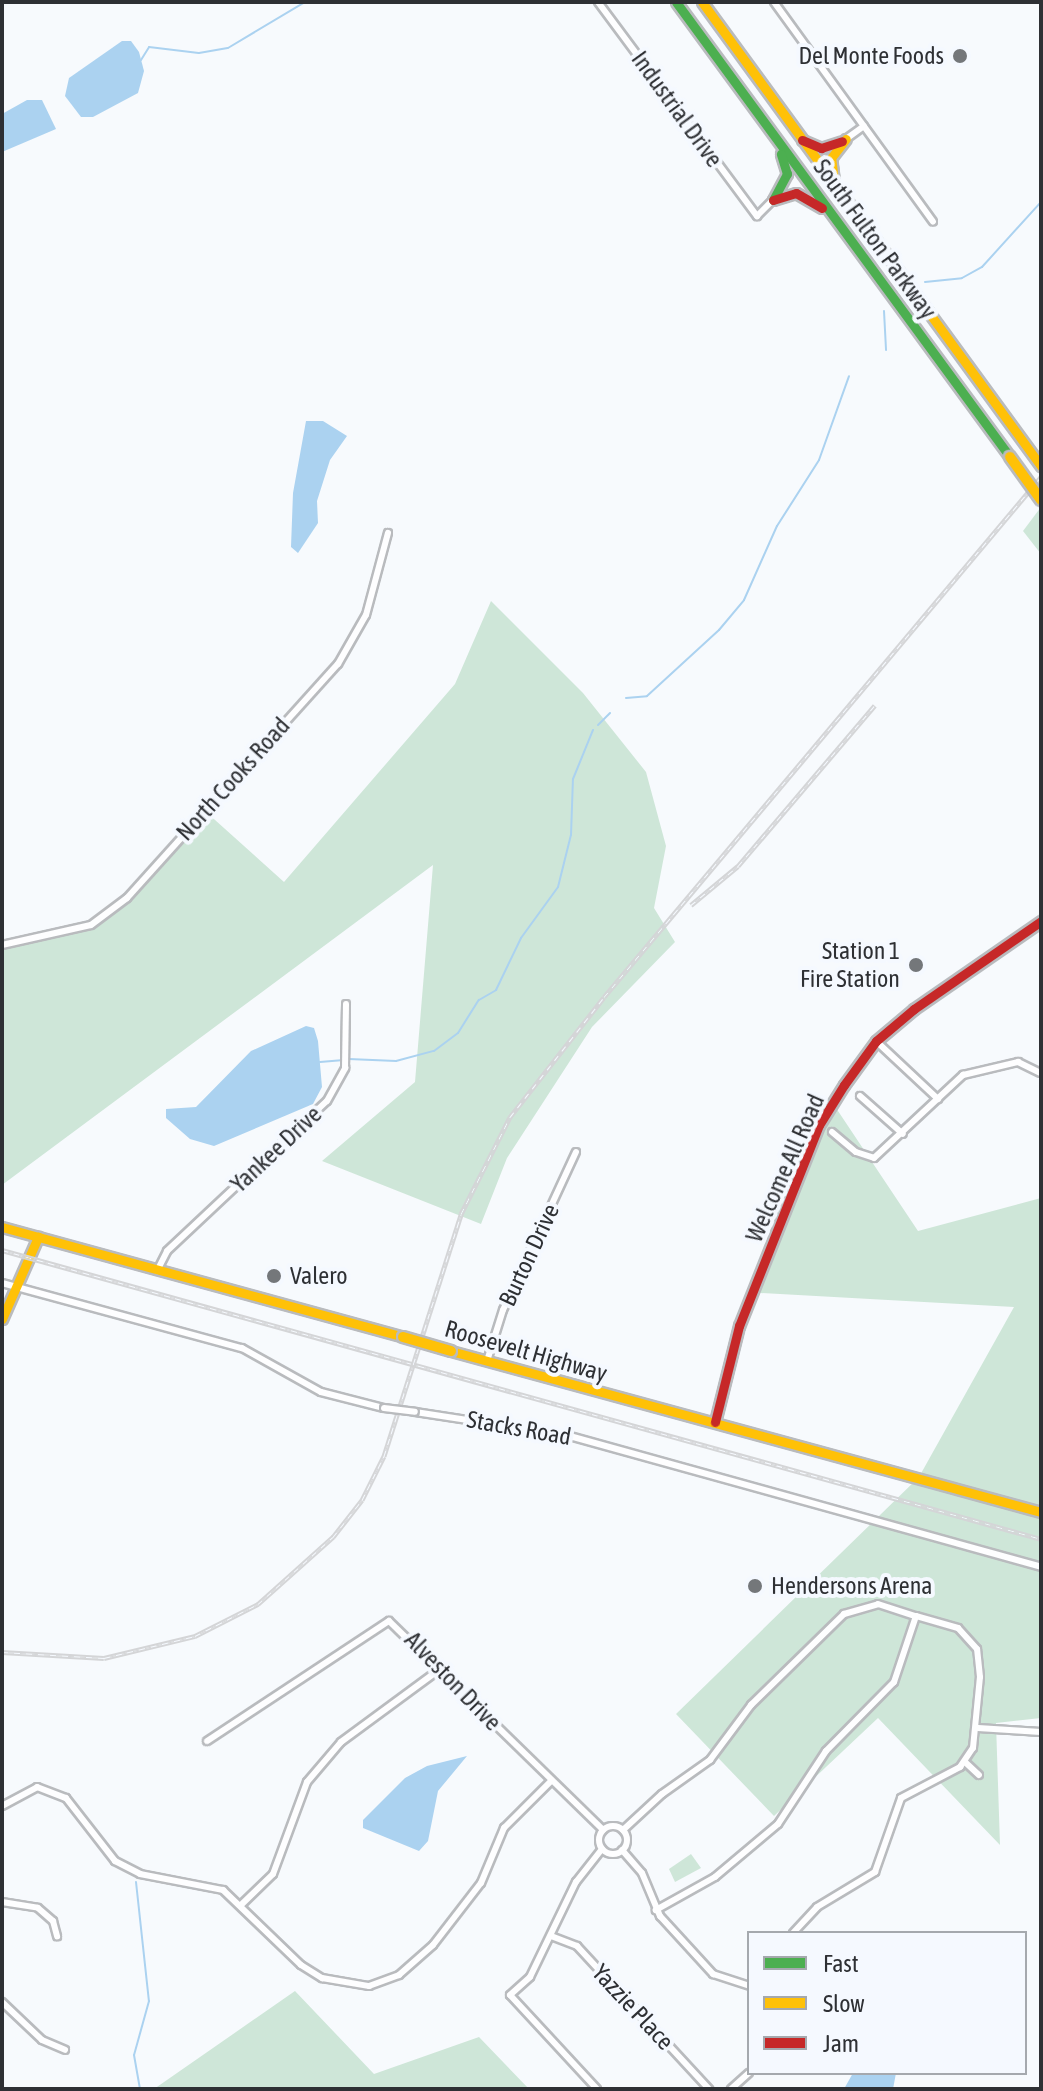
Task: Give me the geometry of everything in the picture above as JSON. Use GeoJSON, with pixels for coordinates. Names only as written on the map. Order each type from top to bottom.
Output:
{"type":"FeatureCollection","features":[{"type":"Feature","properties":{"kind":"main road","name":"South Fulton Parkway"},"geometry":{"type":"LineString","coordinates":[[676,2],[1041,500]]}},
{"type":"Feature","properties":{"kind":"main road","name":"South Fulton Parkway"},"geometry":{"type":"LineString","coordinates":[[702,2],[1041,466]]}},
{"type":"Feature","properties":{"kind":"main road"},"geometry":{"type":"LineString","coordinates":[[765,123],[787,168],[773,200]]}},
{"type":"Feature","properties":{"kind":"main road"},"geometry":{"type":"LineString","coordinates":[[799,138],[821,148],[846,139]]}},
{"type":"Feature","properties":{"kind":"main road"},"geometry":{"type":"LineString","coordinates":[[836,187],[831,158],[846,139]]}},
{"type":"Feature","properties":{"kind":"main road"},"geometry":{"type":"LineString","coordinates":[[773,200],[788,193],[803,195],[836,221]]}},
{"type":"Feature","properties":{"kind":"main road","name":"Welcome All Road"},"geometry":{"type":"LineString","coordinates":[[715,1422],[733,1345],[816,1133],[876,1041],[949,983],[1041,921]]}},
{"type":"Feature","properties":{"kind":"main road","name":"Roosevelt Highway"},"geometry":{"type":"LineString","coordinates":[[2,1227],[157,1272],[319,1311],[451,1351],[1041,1512]]}},
{"type":"Feature","properties":{"kind":"main road"},"geometry":{"type":"LineString","coordinates":[[2,1319],[38,1237]]}},
{"type":"Feature","properties":{"kind":"street","name":"Industrial Drive"},"geometry":{"type":"LineString","coordinates":[[598,2],[757,216],[773,200]]}},
{"type":"Feature","properties":{"kind":"street"},"geometry":{"type":"LineString","coordinates":[[774,2],[933,222]]}},
{"type":"Feature","properties":{"kind":"street"},"geometry":{"type":"LineString","coordinates":[[846,139],[864,126]]}},
{"type":"Feature","properties":{"kind":"street","name":"North Cooks Road"},"geometry":{"type":"LineString","coordinates":[[2,945],[91,925],[127,898],[338,664],[366,615],[388,533]]}},
{"type":"Feature","properties":{"kind":"street","name":"Yankee Drive"},"geometry":{"type":"LineString","coordinates":[[157,1272],[167,1251],[327,1101],[345,1068],[346,1004]]}},
{"type":"Feature","properties":{"kind":"street"},"geometry":{"type":"LineString","coordinates":[[876,1041],[938,1099]]}},
{"type":"Feature","properties":{"kind":"street"},"geometry":{"type":"LineString","coordinates":[[832,1132],[856,1152],[874,1158],[963,1075],[1018,1062],[1041,1073]]}},
{"type":"Feature","properties":{"kind":"street"},"geometry":{"type":"LineString","coordinates":[[860,1096],[903,1134]]}},
{"type":"Feature","properties":{"kind":"street","name":"Burton Drive"},"geometry":{"type":"LineString","coordinates":[[487,1361],[503,1310],[576,1152]]}},
{"type":"Feature","properties":{"kind":"street","name":"Stacks Road"},"geometry":{"type":"LineString","coordinates":[[2,1283],[242,1348],[321,1392],[384,1408],[566,1435],[1041,1567]]}},
{"type":"Feature","properties":{"kind":"street"},"geometry":{"type":"LineString","coordinates":[[597,2089],[510,1995],[530,1977],[576,1882],[602,1849],[603,1830],[623,1830],[662,1794],[710,1760],[751,1705],[844,1614],[878,1604],[952,1625],[975,1644],[980,1665],[978,1728],[965,1762],[901,1798],[875,1872],[817,1907],[795,1931]]}},
{"type":"Feature","properties":{"kind":"street"},"geometry":{"type":"LineString","coordinates":[[656,1910],[715,1877],[778,1824],[826,1751],[894,1682],[916,1616]]}},
{"type":"Feature","properties":{"kind":"street","name":"Alveston Drive"},"geometry":{"type":"LineString","coordinates":[[207,1741],[384,1621],[397,1624],[603,1830]]}},
{"type":"Feature","properties":{"kind":"street"},"geometry":{"type":"LineString","coordinates":[[242,1904],[273,1874],[307,1782],[341,1742],[440,1669]]}},
{"type":"Feature","properties":{"kind":"street"},"geometry":{"type":"LineString","coordinates":[[978,1728],[1041,1732]]}},
{"type":"Feature","properties":{"kind":"street"},"geometry":{"type":"LineString","coordinates":[[965,1762],[979,1775]]}},
{"type":"Feature","properties":{"kind":"street"},"geometry":{"type":"LineString","coordinates":[[2,1806],[22,1791],[53,1791],[73,1806],[115,1861],[140,1874],[210,1885],[242,1904],[301,1965],[322,1978],[369,1986],[399,1975],[433,1945],[481,1883],[504,1828],[551,1781]]}},
{"type":"Feature","properties":{"kind":"street"},"geometry":{"type":"LineString","coordinates":[[602,1849],[614,1854],[622,1850],[627,1838],[623,1830]]}},
{"type":"Feature","properties":{"kind":"street"},"geometry":{"type":"LineString","coordinates":[[622,1850],[637,1865],[656,1910],[713,1974],[747,1985]]}},
{"type":"Feature","properties":{"kind":"street"},"geometry":{"type":"LineString","coordinates":[[2,1902],[38,1908],[53,1921],[57,1936]]}},
{"type":"Feature","properties":{"kind":"street","name":"Yazzie Place"},"geometry":{"type":"LineString","coordinates":[[551,1936],[577,1946],[709,2089]]}},
{"type":"Feature","properties":{"kind":"street"},"geometry":{"type":"LineString","coordinates":[[2,2002],[42,2040],[65,2050]]}},
{"type":"Feature","properties":{"kind":"street"},"geometry":{"type":"LineString","coordinates":[[731,2089],[747,2075]]}},
{"type":"Feature","properties":{"kind":"green space"},"geometry":{"type":"Polygon","coordinates":[[[1041,507],[1041,554],[1023,531],[1041,507]]]}},
{"type":"Feature","properties":{"kind":"green space"},"geometry":{"type":"Polygon","coordinates":[[[491,601],[583,693],[646,772],[666,846],[654,908],[675,942],[592,1027],[507,1158],[481,1224],[322,1161],[415,1082],[433,865],[2,1185],[2,947],[111,915],[205,811],[284,882],[455,684],[491,601]]]}},
{"type":"Feature","properties":{"kind":"green space"},"geometry":{"type":"Polygon","coordinates":[[[836,1108],[918,1231],[1041,1198],[1041,1718],[996,1723],[1000,1845],[878,1718],[774,1816],[676,1714],[919,1477],[1014,1307],[760,1293],[791,1195],[836,1108]]]}},
{"type":"Feature","properties":{"kind":"green space"},"geometry":{"type":"Polygon","coordinates":[[[691,1854],[701,1868],[675,1882],[669,1869],[691,1854]]]}},
{"type":"Feature","properties":{"kind":"green space"},"geometry":{"type":"Polygon","coordinates":[[[295,1991],[374,2074],[479,2037],[529,2089],[154,2089],[295,1991]]]}},
{"type":"Feature","properties":{"kind":"water"},"geometry":{"type":"Polygon","coordinates":[[[122,41],[131,41],[139,52],[144,71],[138,93],[93,117],[81,117],[65,96],[69,78],[122,41]]]}},
{"type":"Feature","properties":{"kind":"water"},"geometry":{"type":"Polygon","coordinates":[[[27,100],[42,100],[56,129],[2,152],[2,114],[27,100]]]}},
{"type":"Feature","properties":{"kind":"water"},"geometry":{"type":"Polygon","coordinates":[[[306,421],[323,421],[347,436],[330,460],[317,501],[318,523],[298,553],[291,547],[293,493],[306,421]]]}},
{"type":"Feature","properties":{"kind":"water"},"geometry":{"type":"Polygon","coordinates":[[[306,1026],[314,1028],[318,1041],[322,1087],[313,1104],[214,1146],[190,1139],[166,1118],[166,1109],[196,1107],[251,1051],[306,1026]]]}},
{"type":"Feature","properties":{"kind":"water"},"geometry":{"type":"Polygon","coordinates":[[[467,1756],[438,1791],[428,1841],[419,1851],[363,1828],[363,1820],[405,1778],[427,1766],[467,1756]]]}},
{"type":"Feature","properties":{"kind":"water"},"geometry":{"type":"Polygon","coordinates":[[[852,2075],[896,2075],[893,2089],[844,2089],[852,2075]]]}},
{"type":"Feature","properties":{"kind":"waterway"},"geometry":{"type":"LineString","coordinates":[[141,60],[149,47],[199,53],[228,48],[305,2]]}},
{"type":"Feature","properties":{"kind":"waterway"},"geometry":{"type":"LineString","coordinates":[[925,282],[962,278],[982,267],[1041,202]]}},
{"type":"Feature","properties":{"kind":"waterway"},"geometry":{"type":"LineString","coordinates":[[884,311],[886,350]]}},
{"type":"Feature","properties":{"kind":"waterway"},"geometry":{"type":"LineString","coordinates":[[626,698],[647,696],[719,630],[744,600],[777,526],[819,460],[849,376]]}},
{"type":"Feature","properties":{"kind":"waterway"},"geometry":{"type":"LineString","coordinates":[[598,725],[610,713]]}},
{"type":"Feature","properties":{"kind":"waterway"},"geometry":{"type":"LineString","coordinates":[[349,1059],[396,1061],[434,1051],[458,1033],[479,1000],[496,990],[521,938],[558,887],[571,835],[573,779],[593,730]]}},
{"type":"Feature","properties":{"kind":"waterway"},"geometry":{"type":"LineString","coordinates":[[320,1062],[341,1060]]}},
{"type":"Feature","properties":{"kind":"waterway"},"geometry":{"type":"LineString","coordinates":[[136,1882],[149,2001],[134,2055],[140,2089]]}},
{"type":"Feature","properties":{"kind":"railway"},"geometry":{"type":"LineString","coordinates":[[2,1652],[104,1658],[195,1636],[258,1604],[333,1537],[362,1500],[384,1456],[461,1214],[510,1117],[604,997],[1041,477]]}},
{"type":"Feature","properties":{"kind":"railway"},"geometry":{"type":"LineString","coordinates":[[691,905],[738,866],[875,705]]}},
{"type":"Feature","properties":{"kind":"railway"},"geometry":{"type":"LineString","coordinates":[[2,1250],[1041,1539]]}},
{"type":"Feature","properties":{"kind":"traffic: fast"},"geometry":{"type":"LineString","coordinates":[[676,2],[1010,457]]}},
{"type":"Feature","properties":{"kind":"traffic: fast"},"geometry":{"type":"LineString","coordinates":[[773,200],[787,174],[781,154]]}},
{"type":"Feature","properties":{"kind":"traffic: slow"},"geometry":{"type":"LineString","coordinates":[[702,2],[1041,466]]}},
{"type":"Feature","properties":{"kind":"traffic: slow"},"geometry":{"type":"LineString","coordinates":[[834,181],[831,158],[846,139]]}},
{"type":"Feature","properties":{"kind":"traffic: slow"},"geometry":{"type":"LineString","coordinates":[[1010,457],[1041,500]]}},
{"type":"Feature","properties":{"kind":"traffic: slow"},"geometry":{"type":"LineString","coordinates":[[2,1227],[403,1337]]}},
{"type":"Feature","properties":{"kind":"traffic: slow"},"geometry":{"type":"LineString","coordinates":[[2,1319],[38,1237]]}},
{"type":"Feature","properties":{"kind":"traffic: slow"},"geometry":{"type":"LineString","coordinates":[[403,1337],[451,1351]]}},
{"type":"Feature","properties":{"kind":"traffic: slow"},"geometry":{"type":"LineString","coordinates":[[451,1351],[1041,1512]]}},
{"type":"Feature","properties":{"kind":"traffic: jam"},"geometry":{"type":"LineString","coordinates":[[802,140],[821,148],[842,141]]}},
{"type":"Feature","properties":{"kind":"traffic: jam"},"geometry":{"type":"LineString","coordinates":[[773,200],[796,193],[822,208]]}},
{"type":"Feature","properties":{"kind":"traffic: jam"},"geometry":{"type":"LineString","coordinates":[[715,1422],[739,1326],[819,1125],[844,1085],[876,1041],[914,1009],[1041,921]]}},
{"type":"Feature","properties":{"kind":"place","name":"Del Monte Foods"},"geometry":{"type":"Point","coordinates":[960,56]}},
{"type":"Feature","properties":{"kind":"place","name":"Station 1 Fire Station"},"geometry":{"type":"Point","coordinates":[916,965]}},
{"type":"Feature","properties":{"kind":"place","name":"Valero"},"geometry":{"type":"Point","coordinates":[274,1276]}},
{"type":"Feature","properties":{"kind":"place","name":"Hendersons Arena"},"geometry":{"type":"Point","coordinates":[755,1586]}}]}
